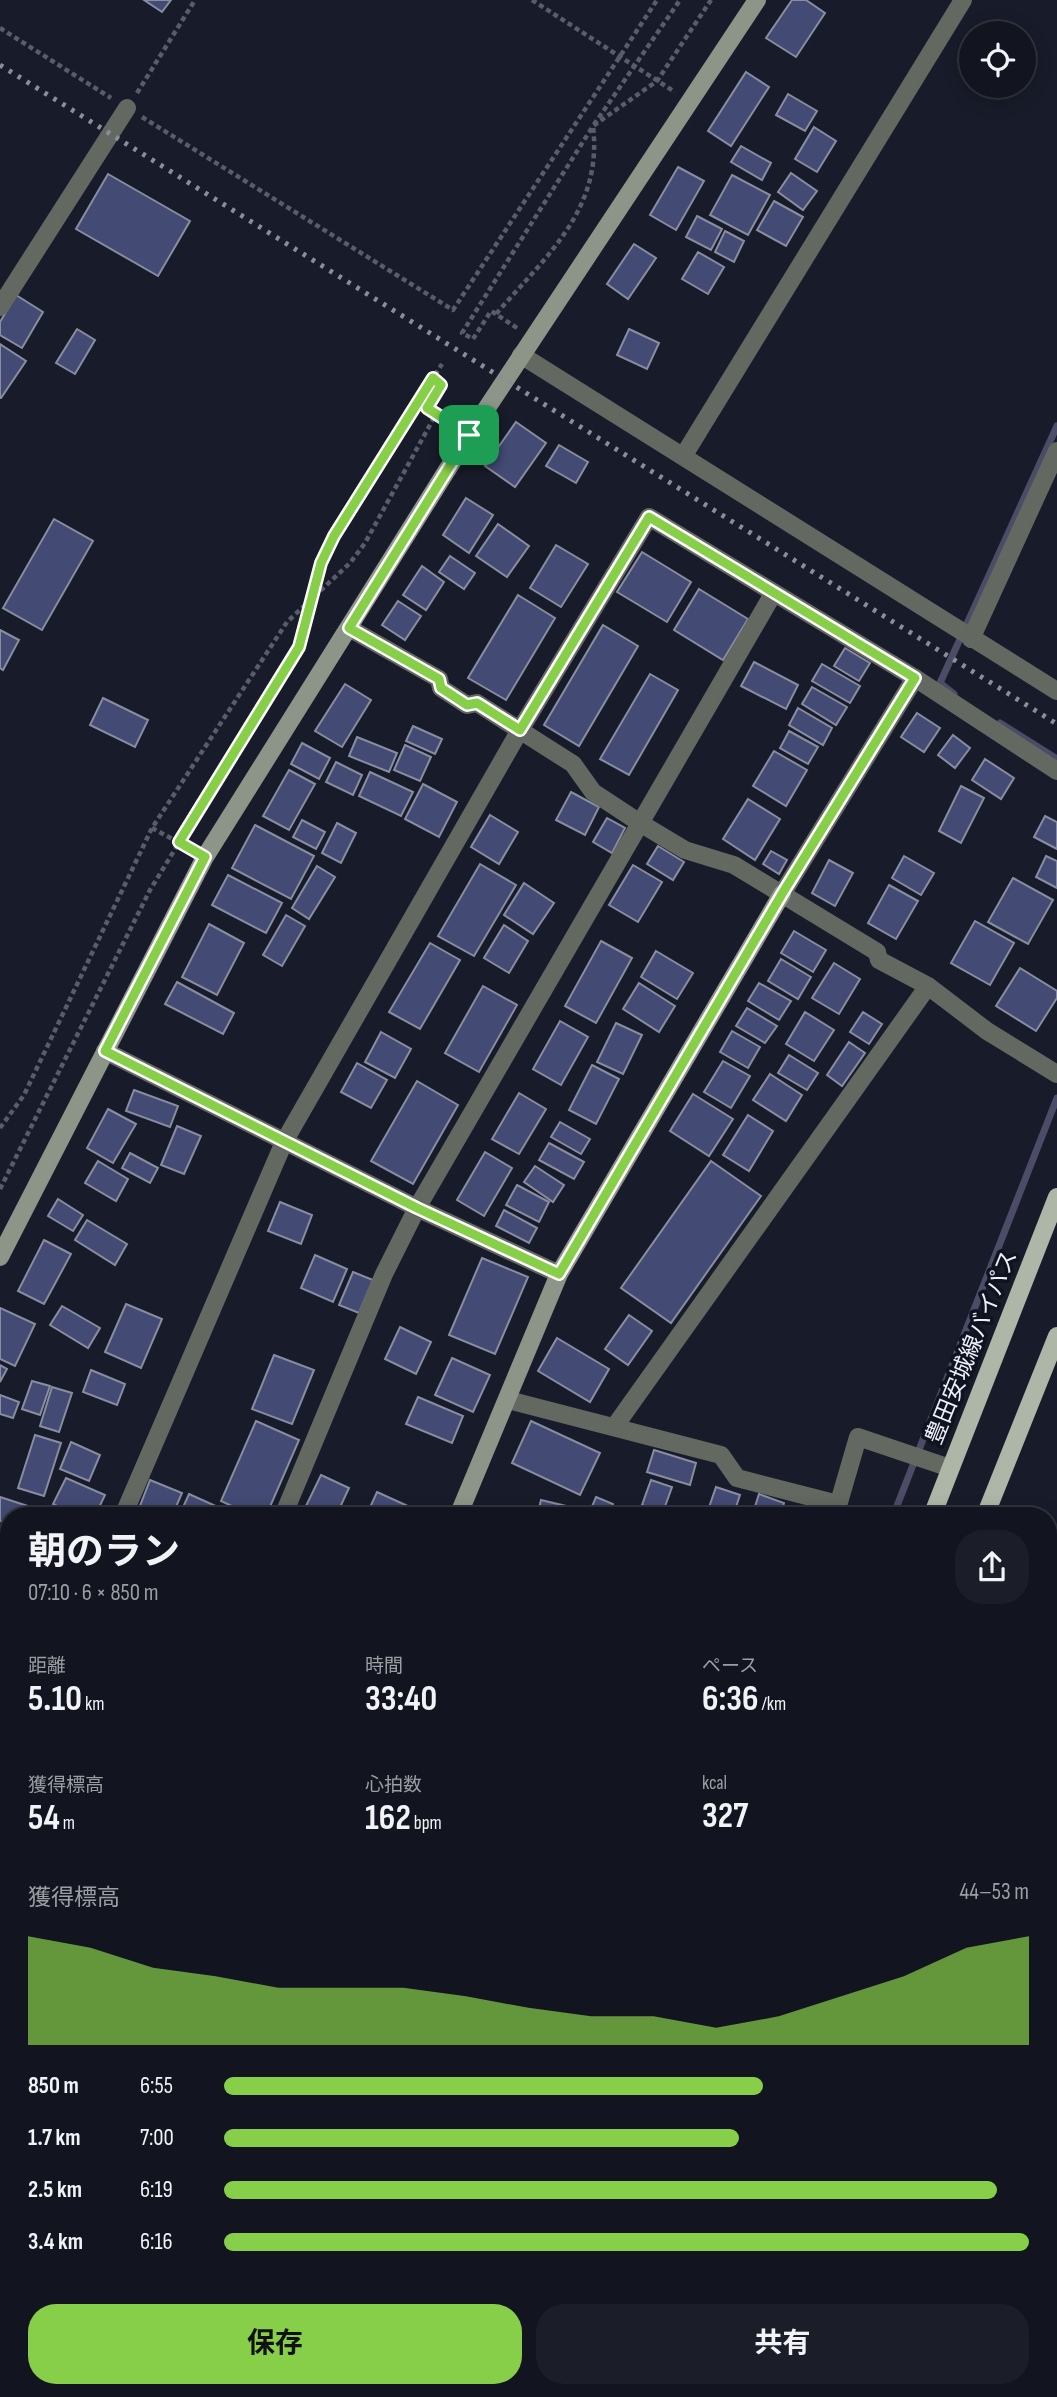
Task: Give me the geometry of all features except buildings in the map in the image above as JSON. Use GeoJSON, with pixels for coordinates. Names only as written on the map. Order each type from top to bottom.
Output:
{"type":"FeatureCollection","features":[{"type":"Feature","properties":{"kind":"main road","name":"豊田安城線バイパス"},"geometry":{"type":"LineString","coordinates":[[935,1507],[1057,1197]]}},
{"type":"Feature","properties":{"kind":"main road"},"geometry":{"type":"LineString","coordinates":[[989,1507],[1057,1336]]}},
{"type":"Feature","properties":{"kind":"street"},"geometry":{"type":"LineString","coordinates":[[0,1257],[205,857],[469,435],[692,102],[757,0]]}},
{"type":"Feature","properties":{"kind":"street"},"geometry":{"type":"LineString","coordinates":[[684,455],[963,0]]}},
{"type":"Feature","properties":{"kind":"street"},"geometry":{"type":"LineString","coordinates":[[0,307],[127,108]]}},
{"type":"Feature","properties":{"kind":"street"},"geometry":{"type":"LineString","coordinates":[[521,355],[1057,691]]}},
{"type":"Feature","properties":{"kind":"street"},"geometry":{"type":"LineString","coordinates":[[971,639],[1057,450]]}},
{"type":"Feature","properties":{"kind":"street"},"geometry":{"type":"LineString","coordinates":[[127,1507],[284,1142],[520,730],[649,517],[915,678],[1057,771]]}},
{"type":"Feature","properties":{"kind":"street"},"geometry":{"type":"LineString","coordinates":[[287,1507],[384,1274],[417,1208],[773,594]]}},
{"type":"Feature","properties":{"kind":"street"},"geometry":{"type":"LineString","coordinates":[[349,628],[439,679],[441,688],[467,705],[477,703],[573,764],[593,792],[640,823],[685,850],[734,865],[877,952],[879,960],[928,986],[987,1031],[1057,1074]]}},
{"type":"Feature","properties":{"kind":"street"},"geometry":{"type":"LineString","coordinates":[[462,1507],[559,1274],[782,894],[915,678]]}},
{"type":"Feature","properties":{"kind":"street"},"geometry":{"type":"LineString","coordinates":[[615,1426],[928,986]]}},
{"type":"Feature","properties":{"kind":"street"},"geometry":{"type":"LineString","coordinates":[[105,1051],[417,1208],[559,1274]]}},
{"type":"Feature","properties":{"kind":"street"},"geometry":{"type":"LineString","coordinates":[[508,1400],[721,1455],[737,1478],[828,1507]]}},
{"type":"Feature","properties":{"kind":"street"},"geometry":{"type":"LineString","coordinates":[[838,1507],[858,1437],[950,1468]]}},
{"type":"Feature","properties":{"kind":"path"},"geometry":{"type":"LineString","coordinates":[[127,108],[195,0]]}},
{"type":"Feature","properties":{"kind":"path"},"geometry":{"type":"LineString","coordinates":[[532,0],[692,102]]}},
{"type":"Feature","properties":{"kind":"path"},"geometry":{"type":"LineString","coordinates":[[0,28],[453,310],[657,0]]}},
{"type":"Feature","properties":{"kind":"path"},"geometry":{"type":"LineString","coordinates":[[533,337],[491,312],[472,339],[462,333],[593,126],[637,66],[680,0]]}},
{"type":"Feature","properties":{"kind":"path"},"geometry":{"type":"LineString","coordinates":[[593,126],[657,81],[711,0]]}},
{"type":"Feature","properties":{"kind":"path"},"geometry":{"type":"LineString","coordinates":[[496,314],[574,223],[592,174],[596,151],[593,126]]}},
{"type":"Feature","properties":{"kind":"path"},"geometry":{"type":"LineString","coordinates":[[0,1189],[150,890],[299,647],[321,563],[334,536],[442,364]]}},
{"type":"Feature","properties":{"kind":"path"},"geometry":{"type":"LineString","coordinates":[[433,378],[441,385],[427,408],[469,435]]}},
{"type":"Feature","properties":{"kind":"path"},"geometry":{"type":"LineString","coordinates":[[0,1128],[24,1095],[152,828],[287,622],[313,600],[365,543],[436,414]]}},
{"type":"Feature","properties":{"kind":"path"},"geometry":{"type":"LineString","coordinates":[[152,828],[205,857]]}},
{"type":"Feature","properties":{"kind":"waterway"},"geometry":{"type":"LineString","coordinates":[[954,694],[940,683],[1057,426]]}},
{"type":"Feature","properties":{"kind":"waterway"},"geometry":{"type":"LineString","coordinates":[[1000,723],[1057,759]]}},
{"type":"Feature","properties":{"kind":"waterway"},"geometry":{"type":"LineString","coordinates":[[897,1507],[1057,1098]]}},
{"type":"Feature","properties":{"kind":"railway"},"geometry":{"type":"LineString","coordinates":[[0,65],[1057,724]]}},
{"type":"Feature","properties":{"kind":"route"},"geometry":{"type":"LineString","coordinates":[[433,378],[441,385],[427,408],[469,435],[349,628],[402,661],[411,662],[439,679],[441,688],[467,705],[477,703],[520,730],[649,517],[915,678],[782,894],[559,1274],[417,1208],[105,1051],[205,857],[179,842],[299,647],[321,563],[334,536],[433,378]]}}]}
